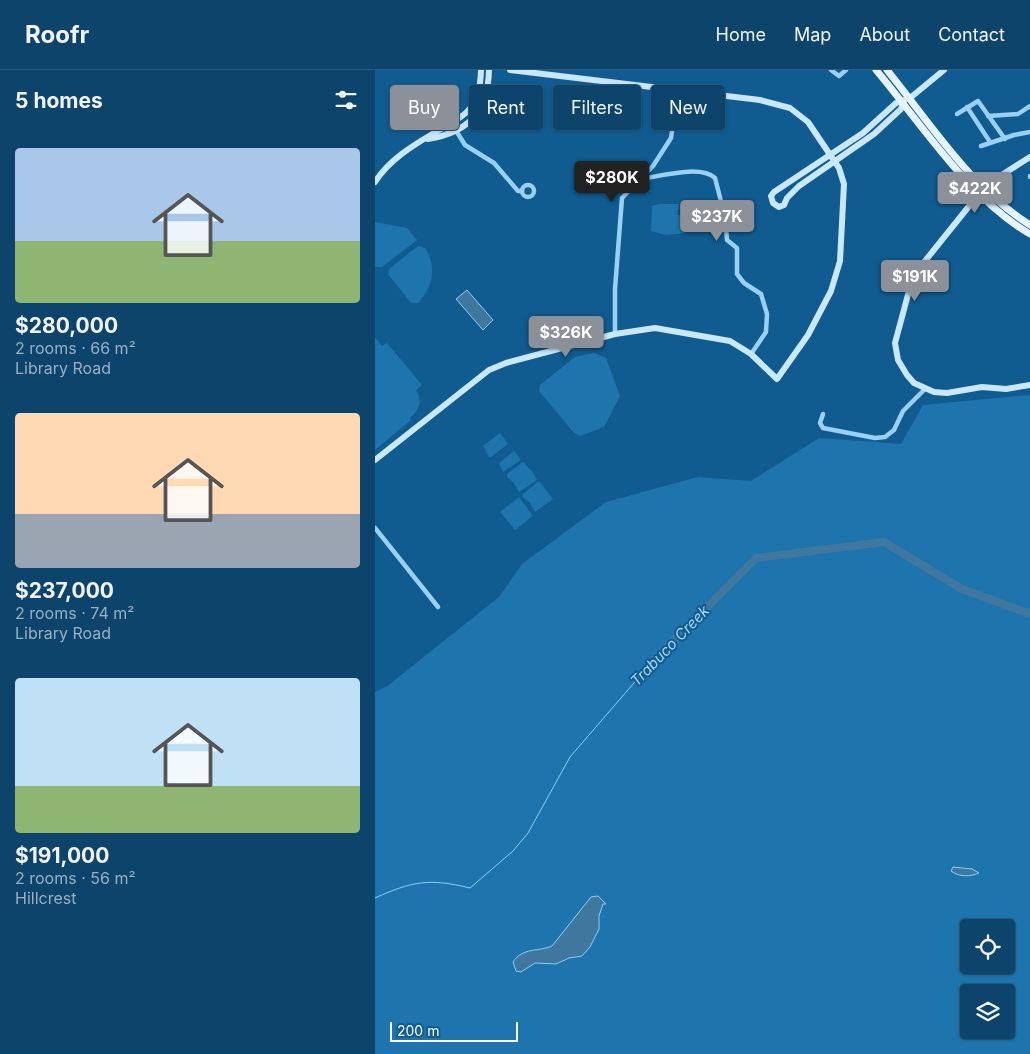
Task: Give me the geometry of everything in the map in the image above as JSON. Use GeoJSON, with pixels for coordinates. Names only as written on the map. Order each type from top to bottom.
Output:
{"type":"FeatureCollection","features":[{"type":"Feature","properties":{"kind":"main road"},"geometry":{"type":"LineString","coordinates":[[876,70],[907,100]]}},
{"type":"Feature","properties":{"kind":"main road"},"geometry":{"type":"LineString","coordinates":[[887,70],[907,100],[998,211],[1030,234]]}},
{"type":"Feature","properties":{"kind":"main road"},"geometry":{"type":"LineString","coordinates":[[981,190],[1030,225]]}},
{"type":"Feature","properties":{"kind":"street"},"geometry":{"type":"LineString","coordinates":[[459,120],[473,106],[479,88],[481,70]]}},
{"type":"Feature","properties":{"kind":"street"},"geometry":{"type":"LineString","coordinates":[[425,140],[457,132],[475,117],[483,105],[487,94],[489,70]]}},
{"type":"Feature","properties":{"kind":"street"},"geometry":{"type":"LineString","coordinates":[[511,70],[651,87]]}},
{"type":"Feature","properties":{"kind":"street"},"geometry":{"type":"LineString","coordinates":[[831,70],[839,76],[845,70]]}},
{"type":"Feature","properties":{"kind":"street"},"geometry":{"type":"LineString","coordinates":[[907,100],[896,102],[863,134],[798,174],[771,196],[775,205],[784,205],[787,198],[811,177],[874,134],[901,109],[907,100],[944,70]]}},
{"type":"Feature","properties":{"kind":"street"},"geometry":{"type":"LineString","coordinates":[[375,460],[485,372],[506,363],[615,334],[642,329],[675,330],[730,341],[751,354],[777,378],[809,334],[828,300],[839,261],[843,175],[808,122],[800,115],[781,104],[725,96]]}},
{"type":"Feature","properties":{"kind":"street"},"geometry":{"type":"LineString","coordinates":[[957,114],[978,101],[1005,139]]}},
{"type":"Feature","properties":{"kind":"street"},"geometry":{"type":"LineString","coordinates":[[988,116],[1018,114],[1030,106]]}},
{"type":"Feature","properties":{"kind":"street"},"geometry":{"type":"LineString","coordinates":[[967,107],[990,142]]}},
{"type":"Feature","properties":{"kind":"street"},"geometry":{"type":"LineString","coordinates":[[375,182],[392,162],[442,130]]}},
{"type":"Feature","properties":{"kind":"street"},"geometry":{"type":"LineString","coordinates":[[615,334],[615,289],[622,198],[653,166],[671,138],[672,130]]}},
{"type":"Feature","properties":{"kind":"street"},"geometry":{"type":"LineString","coordinates":[[457,132],[465,145],[494,163],[519,191],[522,191]]}},
{"type":"Feature","properties":{"kind":"street"},"geometry":{"type":"LineString","coordinates":[[981,146],[1030,132]]}},
{"type":"Feature","properties":{"kind":"street"},"geometry":{"type":"LineString","coordinates":[[1030,157],[997,176],[981,190],[913,276],[909,284],[896,335],[896,352],[907,376],[925,389],[947,393],[972,388],[1006,390],[1030,385]]}},
{"type":"Feature","properties":{"kind":"street"},"geometry":{"type":"LineString","coordinates":[[640,179],[668,173],[708,173],[715,178],[725,217],[727,240],[737,248],[737,274],[741,280],[761,294],[767,314],[767,332],[751,354]]}},
{"type":"Feature","properties":{"kind":"street"},"geometry":{"type":"LineString","coordinates":[[779,191],[787,198]]}},
{"type":"Feature","properties":{"kind":"street"},"geometry":{"type":"LineString","coordinates":[[823,414],[820,423],[823,428],[875,438],[885,437],[894,430],[903,411],[925,389]]}},
{"type":"Feature","properties":{"kind":"street"},"geometry":{"type":"LineString","coordinates":[[375,528],[438,607]]}},
{"type":"Feature","properties":{"kind":"shaded area"},"geometry":{"type":"Polygon","coordinates":[[[679,204],[677,215],[686,216],[685,233],[666,235],[651,231],[652,206],[679,204]]]}},
{"type":"Feature","properties":{"kind":"shaded area"},"geometry":{"type":"Polygon","coordinates":[[[375,222],[407,228],[417,240],[382,267],[375,267],[375,222]]]}},
{"type":"Feature","properties":{"kind":"shaded area"},"geometry":{"type":"Polygon","coordinates":[[[418,246],[425,248],[429,255],[432,277],[423,297],[418,303],[411,303],[388,274],[389,269],[418,246]]]}},
{"type":"Feature","properties":{"kind":"shaded area"},"geometry":{"type":"Polygon","coordinates":[[[467,290],[493,320],[483,330],[456,299],[467,290]]]}},
{"type":"Feature","properties":{"kind":"shaded area"},"geometry":{"type":"Polygon","coordinates":[[[375,337],[382,346],[387,343],[422,385],[416,390],[420,402],[416,412],[410,418],[411,420],[375,450],[375,337]]]}},
{"type":"Feature","properties":{"kind":"shaded area"},"geometry":{"type":"Polygon","coordinates":[[[594,353],[606,358],[620,396],[604,427],[580,436],[574,433],[539,391],[540,385],[575,357],[594,353]]]}},
{"type":"Feature","properties":{"kind":"shaded area"},"geometry":{"type":"Polygon","coordinates":[[[1030,395],[1030,1054],[375,1054],[375,692],[386,687],[499,597],[522,564],[606,502],[698,477],[751,481],[819,438],[901,444],[923,405],[1030,395]]]}},
{"type":"Feature","properties":{"kind":"shaded area"},"geometry":{"type":"Polygon","coordinates":[[[500,433],[508,444],[489,457],[483,446],[500,433]]]}},
{"type":"Feature","properties":{"kind":"shaded area"},"geometry":{"type":"Polygon","coordinates":[[[514,451],[521,460],[503,472],[499,463],[514,451]]]}},
{"type":"Feature","properties":{"kind":"shaded area"},"geometry":{"type":"Polygon","coordinates":[[[523,462],[532,471],[537,480],[519,492],[514,483],[507,477],[507,474],[523,462]]]}},
{"type":"Feature","properties":{"kind":"shaded area"},"geometry":{"type":"Polygon","coordinates":[[[539,481],[553,499],[535,512],[530,503],[523,497],[523,494],[539,481]]]}},
{"type":"Feature","properties":{"kind":"shaded area"},"geometry":{"type":"Polygon","coordinates":[[[519,497],[533,516],[515,530],[500,512],[519,497]]]}},
{"type":"Feature","properties":{"kind":"shaded area"},"geometry":{"type":"Polygon","coordinates":[[[953,867],[972,869],[979,873],[968,876],[961,875],[951,871],[953,867]]]}},
{"type":"Feature","properties":{"kind":"shaded area"},"geometry":{"type":"Polygon","coordinates":[[[598,896],[606,904],[603,904],[599,916],[599,929],[590,947],[582,956],[569,958],[556,964],[535,963],[521,972],[516,971],[513,962],[517,957],[526,952],[552,946],[591,897],[598,896]]]}},
{"type":"Feature","properties":{"kind":"waterway","name":"Trabuco Creek"},"geometry":{"type":"LineString","coordinates":[[652,662],[756,558],[884,542],[962,589],[1030,614]]}},
{"type":"Feature","properties":{"kind":"waterway","name":"Trabuco Creek"},"geometry":{"type":"LineString","coordinates":[[375,898],[400,888],[421,883],[443,883],[470,888],[513,851],[528,833],[570,757],[652,662]]}}]}
